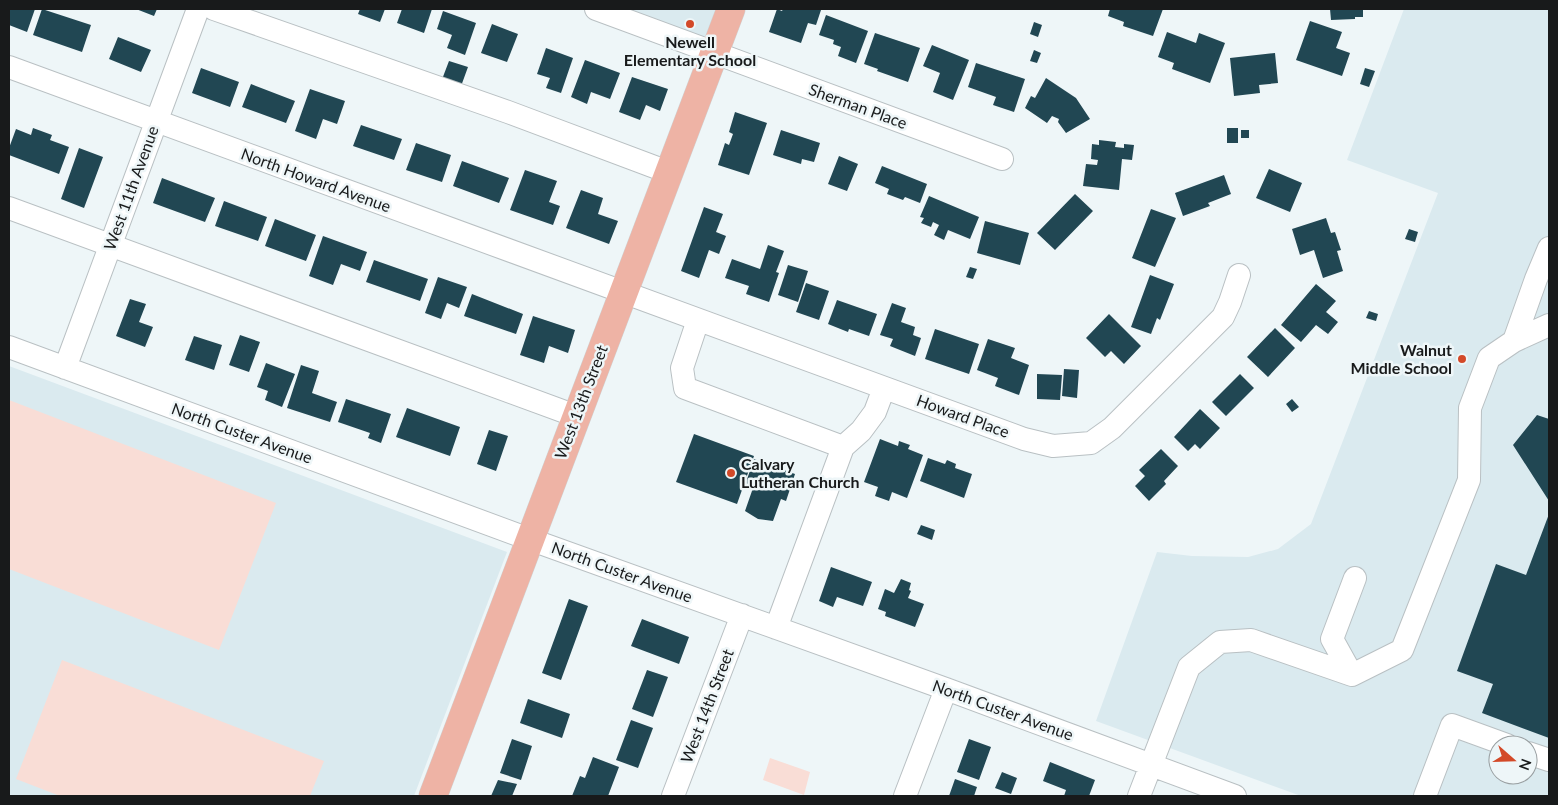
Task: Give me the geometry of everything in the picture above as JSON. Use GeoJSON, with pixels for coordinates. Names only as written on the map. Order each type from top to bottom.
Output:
{"type":"FeatureCollection","features":[{"type":"Feature","properties":{"kind":"main road","name":"West 13th Street"},"geometry":{"type":"LineString","coordinates":[[433,796],[731,9]]}},
{"type":"Feature","properties":{"kind":"street","name":"West 11th Avenue"},"geometry":{"type":"LineString","coordinates":[[65,368],[198,9]]}},
{"type":"Feature","properties":{"kind":"street"},"geometry":{"type":"LineString","coordinates":[[214,9],[508,112],[668,172]]}},
{"type":"Feature","properties":{"kind":"street","name":"Sherman Place"},"geometry":{"type":"LineString","coordinates":[[596,9],[1002,160]]}},
{"type":"Feature","properties":{"kind":"street","name":"North Howard Avenue"},"geometry":{"type":"LineString","coordinates":[[9,67],[623,292]]}},
{"type":"Feature","properties":{"kind":"street"},"geometry":{"type":"LineString","coordinates":[[9,208],[576,416]]}},
{"type":"Feature","properties":{"kind":"street"},"geometry":{"type":"LineString","coordinates":[[1514,341],[1544,264]]}},
{"type":"Feature","properties":{"kind":"street","name":"Howard Place"},"geometry":{"type":"LineString","coordinates":[[623,292],[1024,439],[1053,446],[1091,443],[1112,428],[1223,317],[1239,274]]}},
{"type":"Feature","properties":{"kind":"street"},"geometry":{"type":"LineString","coordinates":[[698,320],[682,368],[684,388],[843,447]]}},
{"type":"Feature","properties":{"kind":"street"},"geometry":{"type":"LineString","coordinates":[[1139,796],[1189,667],[1220,642],[1251,640],[1352,675],[1402,650],[1469,480],[1470,408],[1489,358],[1514,341],[1549,325]]}},
{"type":"Feature","properties":{"kind":"street","name":"North Custer Avenue"},"geometry":{"type":"LineString","coordinates":[[9,347],[529,539],[1236,796]]}},
{"type":"Feature","properties":{"kind":"street"},"geometry":{"type":"LineString","coordinates":[[776,628],[843,447],[860,431],[875,412],[884,388]]}},
{"type":"Feature","properties":{"kind":"street"},"geometry":{"type":"LineString","coordinates":[[1299,656],[1332,639],[1355,578]]}},
{"type":"Feature","properties":{"kind":"street","name":"West 14th Street"},"geometry":{"type":"LineString","coordinates":[[673,796],[742,616]]}},
{"type":"Feature","properties":{"kind":"street"},"geometry":{"type":"LineString","coordinates":[[1332,639],[1352,675]]}},
{"type":"Feature","properties":{"kind":"street"},"geometry":{"type":"LineString","coordinates":[[905,796],[946,689]]}},
{"type":"Feature","properties":{"kind":"street"},"geometry":{"type":"LineString","coordinates":[[1425,796],[1452,725],[1488,738]]}},
{"type":"Feature","properties":{"kind":"shaded area","name":"Newell Elementary School"},"geometry":{"type":"Polygon","coordinates":[[[624,9],[719,9],[707,39],[624,9]]]}},
{"type":"Feature","properties":{"kind":"shaded area","name":"Walnut Middle School"},"geometry":{"type":"Polygon","coordinates":[[[1404,9],[1549,9],[1549,796],[1301,796],[1096,721],[1157,552],[1192,556],[1248,557],[1278,549],[1311,524],[1438,193],[1347,160],[1404,9]]]}},
{"type":"Feature","properties":{"kind":"shaded area"},"geometry":{"type":"Polygon","coordinates":[[[9,366],[507,552],[414,796],[9,796],[9,366]]]}},
{"type":"Feature","properties":{"kind":"shaded area"},"geometry":{"type":"Polygon","coordinates":[[[9,400],[276,503],[219,650],[9,569],[9,400]]]}},
{"type":"Feature","properties":{"kind":"shaded area"},"geometry":{"type":"Polygon","coordinates":[[[62,660],[324,761],[310,796],[60,796],[16,779],[62,660]]]}},
{"type":"Feature","properties":{"kind":"shaded area"},"geometry":{"type":"Polygon","coordinates":[[[770,758],[810,772],[804,795],[763,780],[770,758]]]}},
{"type":"Feature","properties":{"kind":"building"},"geometry":{"type":"Polygon","coordinates":[[[9,9],[35,9],[27,32],[9,25],[9,9]]]}},
{"type":"Feature","properties":{"kind":"building"},"geometry":{"type":"Polygon","coordinates":[[[42,9],[91,25],[82,52],[33,35],[42,9]]]}},
{"type":"Feature","properties":{"kind":"building"},"geometry":{"type":"Polygon","coordinates":[[[136,9],[157,9],[154,16],[136,9]]]}},
{"type":"Feature","properties":{"kind":"building"},"geometry":{"type":"Polygon","coordinates":[[[360,9],[385,9],[380,22],[358,14],[360,9]]]}},
{"type":"Feature","properties":{"kind":"building"},"geometry":{"type":"Polygon","coordinates":[[[402,9],[432,9],[424,33],[397,23],[402,9]]]}},
{"type":"Feature","properties":{"kind":"building"},"geometry":{"type":"Polygon","coordinates":[[[777,9],[782,11],[783,9],[821,10],[816,25],[808,23],[801,43],[769,32],[777,9]]]}},
{"type":"Feature","properties":{"kind":"building"},"geometry":{"type":"Polygon","coordinates":[[[1110,9],[1163,9],[1153,36],[1123,26],[1124,22],[1108,16],[1110,9]]]}},
{"type":"Feature","properties":{"kind":"building"},"geometry":{"type":"Polygon","coordinates":[[[1330,9],[1363,9],[1363,17],[1331,20],[1330,9]]]}},
{"type":"Feature","properties":{"kind":"building"},"geometry":{"type":"Polygon","coordinates":[[[443,11],[476,23],[465,55],[447,48],[452,35],[437,29],[443,11]]]}},
{"type":"Feature","properties":{"kind":"building"},"geometry":{"type":"Polygon","coordinates":[[[826,15],[868,31],[856,63],[838,56],[841,47],[833,44],[834,40],[819,35],[826,15]]]}},
{"type":"Feature","properties":{"kind":"building"},"geometry":{"type":"Polygon","coordinates":[[[1310,21],[1342,32],[1336,48],[1350,53],[1342,76],[1296,60],[1310,21]]]}},
{"type":"Feature","properties":{"kind":"building"},"geometry":{"type":"Polygon","coordinates":[[[1034,22],[1042,25],[1038,37],[1030,34],[1034,22]]]}},
{"type":"Feature","properties":{"kind":"building"},"geometry":{"type":"Polygon","coordinates":[[[492,24],[518,34],[507,62],[481,53],[492,24]]]}},
{"type":"Feature","properties":{"kind":"building"},"geometry":{"type":"Polygon","coordinates":[[[1167,32],[1196,43],[1199,33],[1225,43],[1210,83],[1172,69],[1174,63],[1158,57],[1167,32]]]}},
{"type":"Feature","properties":{"kind":"building"},"geometry":{"type":"Polygon","coordinates":[[[875,33],[920,48],[908,82],[877,71],[878,69],[864,64],[875,33]]]}},
{"type":"Feature","properties":{"kind":"building"},"geometry":{"type":"Polygon","coordinates":[[[118,37],[151,50],[141,72],[109,59],[118,37]]]}},
{"type":"Feature","properties":{"kind":"building"},"geometry":{"type":"Polygon","coordinates":[[[932,45],[969,60],[953,100],[933,92],[940,73],[923,66],[932,45]]]}},
{"type":"Feature","properties":{"kind":"building"},"geometry":{"type":"Polygon","coordinates":[[[546,48],[573,58],[561,93],[546,88],[550,78],[537,74],[546,48]]]}},
{"type":"Feature","properties":{"kind":"building"},"geometry":{"type":"Polygon","coordinates":[[[1034,50],[1041,53],[1037,63],[1030,61],[1034,50]]]}},
{"type":"Feature","properties":{"kind":"building"},"geometry":{"type":"Polygon","coordinates":[[[1275,53],[1278,83],[1259,85],[1260,93],[1234,96],[1230,58],[1275,53]]]}},
{"type":"Feature","properties":{"kind":"building"},"geometry":{"type":"Polygon","coordinates":[[[585,60],[620,73],[610,99],[591,92],[587,104],[571,97],[585,60]]]}},
{"type":"Feature","properties":{"kind":"building"},"geometry":{"type":"Polygon","coordinates":[[[449,61],[468,67],[460,89],[441,82],[449,61]]]}},
{"type":"Feature","properties":{"kind":"building"},"geometry":{"type":"Polygon","coordinates":[[[976,63],[1025,79],[1014,112],[993,105],[996,97],[968,87],[976,63]]]}},
{"type":"Feature","properties":{"kind":"building"},"geometry":{"type":"Polygon","coordinates":[[[201,68],[239,82],[230,107],[192,93],[201,68]]]}},
{"type":"Feature","properties":{"kind":"building"},"geometry":{"type":"Polygon","coordinates":[[[1365,68],[1375,71],[1369,87],[1360,84],[1365,68]]]}},
{"type":"Feature","properties":{"kind":"building"},"geometry":{"type":"Polygon","coordinates":[[[632,77],[668,89],[660,111],[646,105],[640,120],[619,112],[632,77]]]}},
{"type":"Feature","properties":{"kind":"building"},"geometry":{"type":"Polygon","coordinates":[[[1046,78],[1076,98],[1090,119],[1066,133],[1058,122],[1059,119],[1052,116],[1047,123],[1025,108],[1031,96],[1035,98],[1046,78]]]}},
{"type":"Feature","properties":{"kind":"building"},"geometry":{"type":"Polygon","coordinates":[[[251,84],[295,101],[286,123],[242,107],[251,84]]]}},
{"type":"Feature","properties":{"kind":"building"},"geometry":{"type":"Polygon","coordinates":[[[310,89],[345,101],[337,124],[323,119],[316,139],[295,131],[310,89]]]}},
{"type":"Feature","properties":{"kind":"building"},"geometry":{"type":"Polygon","coordinates":[[[735,112],[767,123],[749,175],[718,165],[725,143],[729,145],[733,134],[729,132],[735,112]]]}},
{"type":"Feature","properties":{"kind":"building"},"geometry":{"type":"Polygon","coordinates":[[[361,125],[402,139],[394,160],[353,146],[361,125]]]}},
{"type":"Feature","properties":{"kind":"building"},"geometry":{"type":"Polygon","coordinates":[[[33,128],[52,135],[50,140],[69,147],[59,174],[9,155],[9,148],[16,129],[31,135],[33,128]]]}},
{"type":"Feature","properties":{"kind":"building"},"geometry":{"type":"Polygon","coordinates":[[[1227,128],[1238,128],[1238,143],[1227,143],[1227,128]]]}},
{"type":"Feature","properties":{"kind":"building"},"geometry":{"type":"Polygon","coordinates":[[[781,130],[820,143],[814,162],[802,159],[801,164],[773,155],[781,130]]]}},
{"type":"Feature","properties":{"kind":"building"},"geometry":{"type":"Polygon","coordinates":[[[1241,130],[1249,130],[1249,138],[1241,138],[1241,130]]]}},
{"type":"Feature","properties":{"kind":"building"},"geometry":{"type":"Polygon","coordinates":[[[1099,140],[1116,142],[1115,147],[1124,148],[1124,144],[1134,145],[1132,160],[1122,159],[1119,190],[1083,186],[1086,164],[1097,165],[1098,160],[1091,159],[1092,144],[1099,145],[1099,140]]]}},
{"type":"Feature","properties":{"kind":"building"},"geometry":{"type":"Polygon","coordinates":[[[416,143],[451,155],[442,182],[406,170],[416,143]]]}},
{"type":"Feature","properties":{"kind":"building"},"geometry":{"type":"Polygon","coordinates":[[[79,148],[103,157],[84,208],[61,199],[79,148]]]}},
{"type":"Feature","properties":{"kind":"building"},"geometry":{"type":"Polygon","coordinates":[[[839,156],[858,164],[847,191],[828,184],[839,156]]]}},
{"type":"Feature","properties":{"kind":"building"},"geometry":{"type":"Polygon","coordinates":[[[462,161],[509,178],[499,203],[453,186],[462,161]]]}},
{"type":"Feature","properties":{"kind":"building"},"geometry":{"type":"Polygon","coordinates":[[[882,166],[927,184],[920,203],[905,197],[903,200],[887,194],[889,189],[875,183],[882,166]]]}},
{"type":"Feature","properties":{"kind":"building"},"geometry":{"type":"Polygon","coordinates":[[[1269,169],[1302,183],[1290,212],[1256,198],[1269,169]]]}},
{"type":"Feature","properties":{"kind":"building"},"geometry":{"type":"Polygon","coordinates":[[[525,170],[557,181],[549,202],[560,206],[553,225],[510,210],[525,170]]]}},
{"type":"Feature","properties":{"kind":"building"},"geometry":{"type":"Polygon","coordinates":[[[1224,175],[1231,194],[1208,203],[1210,206],[1183,216],[1175,193],[1224,175]]]}},
{"type":"Feature","properties":{"kind":"building"},"geometry":{"type":"Polygon","coordinates":[[[162,178],[215,198],[205,222],[153,203],[162,178]]]}},
{"type":"Feature","properties":{"kind":"building"},"geometry":{"type":"Polygon","coordinates":[[[581,190],[603,198],[598,214],[618,221],[609,244],[566,228],[581,190]]]}},
{"type":"Feature","properties":{"kind":"building"},"geometry":{"type":"Polygon","coordinates":[[[1075,194],[1093,211],[1055,250],[1037,233],[1075,194]]]}},
{"type":"Feature","properties":{"kind":"building"},"geometry":{"type":"Polygon","coordinates":[[[929,196],[979,217],[970,239],[948,230],[944,240],[934,235],[939,225],[933,222],[931,227],[921,223],[924,218],[920,217],[929,196]]]}},
{"type":"Feature","properties":{"kind":"building"},"geometry":{"type":"Polygon","coordinates":[[[224,201],[267,217],[258,241],[215,226],[224,201]]]}},
{"type":"Feature","properties":{"kind":"building"},"geometry":{"type":"Polygon","coordinates":[[[704,207],[723,214],[716,232],[726,236],[719,254],[709,250],[699,278],[681,271],[704,207]]]}},
{"type":"Feature","properties":{"kind":"building"},"geometry":{"type":"Polygon","coordinates":[[[1151,209],[1176,218],[1155,267],[1132,258],[1151,209]]]}},
{"type":"Feature","properties":{"kind":"building"},"geometry":{"type":"Polygon","coordinates":[[[1326,218],[1331,233],[1335,232],[1341,250],[1337,251],[1343,271],[1323,278],[1314,250],[1300,255],[1292,229],[1326,218]]]}},
{"type":"Feature","properties":{"kind":"building"},"geometry":{"type":"Polygon","coordinates":[[[275,219],[316,235],[306,261],[265,246],[275,219]]]}},
{"type":"Feature","properties":{"kind":"building"},"geometry":{"type":"Polygon","coordinates":[[[985,221],[1029,233],[1020,265],[977,253],[985,221]]]}},
{"type":"Feature","properties":{"kind":"building"},"geometry":{"type":"Polygon","coordinates":[[[1409,229],[1418,232],[1415,242],[1405,239],[1409,229]]]}},
{"type":"Feature","properties":{"kind":"building"},"geometry":{"type":"Polygon","coordinates":[[[323,236],[367,252],[360,271],[341,264],[333,285],[309,276],[323,236]]]}},
{"type":"Feature","properties":{"kind":"building"},"geometry":{"type":"Polygon","coordinates":[[[768,245],[784,251],[776,272],[779,273],[769,302],[746,294],[749,286],[725,278],[732,259],[760,269],[768,245]]]}},
{"type":"Feature","properties":{"kind":"building"},"geometry":{"type":"Polygon","coordinates":[[[374,260],[428,279],[420,301],[366,282],[374,260]]]}},
{"type":"Feature","properties":{"kind":"building"},"geometry":{"type":"Polygon","coordinates":[[[788,265],[808,271],[798,302],[778,295],[788,265]]]}},
{"type":"Feature","properties":{"kind":"building"},"geometry":{"type":"Polygon","coordinates":[[[970,267],[977,269],[973,279],[966,277],[970,267]]]}},
{"type":"Feature","properties":{"kind":"building"},"geometry":{"type":"Polygon","coordinates":[[[1150,275],[1174,284],[1160,320],[1157,318],[1151,334],[1131,327],[1150,275]]]}},
{"type":"Feature","properties":{"kind":"building"},"geometry":{"type":"Polygon","coordinates":[[[438,277],[467,287],[459,308],[447,303],[441,319],[425,313],[438,277]]]}},
{"type":"Feature","properties":{"kind":"building"},"geometry":{"type":"Polygon","coordinates":[[[806,283],[829,291],[819,320],[796,312],[806,283]]]}},
{"type":"Feature","properties":{"kind":"building"},"geometry":{"type":"Polygon","coordinates":[[[1316,284],[1336,301],[1326,312],[1338,322],[1328,334],[1316,325],[1301,342],[1281,325],[1316,284]]]}},
{"type":"Feature","properties":{"kind":"building"},"geometry":{"type":"Polygon","coordinates":[[[472,294],[523,314],[516,334],[464,316],[472,294]]]}},
{"type":"Feature","properties":{"kind":"building"},"geometry":{"type":"Polygon","coordinates":[[[130,299],[146,304],[139,322],[153,327],[145,347],[116,336],[130,299]]]}},
{"type":"Feature","properties":{"kind":"building"},"geometry":{"type":"Polygon","coordinates":[[[837,300],[877,314],[869,336],[849,329],[848,332],[828,324],[837,300]]]}},
{"type":"Feature","properties":{"kind":"building"},"geometry":{"type":"Polygon","coordinates":[[[892,303],[906,308],[901,322],[915,327],[913,335],[921,338],[915,356],[890,346],[893,339],[880,335],[892,303]]]}},
{"type":"Feature","properties":{"kind":"building"},"geometry":{"type":"Polygon","coordinates":[[[1369,311],[1378,314],[1376,321],[1366,318],[1369,311]]]}},
{"type":"Feature","properties":{"kind":"building"},"geometry":{"type":"Polygon","coordinates":[[[1109,314],[1141,346],[1124,364],[1111,351],[1105,357],[1086,338],[1109,314]]]}},
{"type":"Feature","properties":{"kind":"building"},"geometry":{"type":"Polygon","coordinates":[[[533,316],[575,330],[568,353],[549,346],[544,363],[520,355],[533,316]]]}},
{"type":"Feature","properties":{"kind":"building"},"geometry":{"type":"Polygon","coordinates":[[[1275,328],[1295,348],[1268,377],[1247,357],[1275,328]]]}},
{"type":"Feature","properties":{"kind":"building"},"geometry":{"type":"Polygon","coordinates":[[[935,329],[979,344],[969,374],[925,359],[935,329]]]}},
{"type":"Feature","properties":{"kind":"building"},"geometry":{"type":"Polygon","coordinates":[[[240,335],[260,342],[249,372],[229,365],[240,335]]]}},
{"type":"Feature","properties":{"kind":"building"},"geometry":{"type":"Polygon","coordinates":[[[194,336],[222,345],[214,370],[185,360],[194,336]]]}},
{"type":"Feature","properties":{"kind":"building"},"geometry":{"type":"Polygon","coordinates":[[[988,339],[1015,348],[1011,358],[1029,365],[1019,395],[995,386],[998,378],[977,370],[988,339]]]}},
{"type":"Feature","properties":{"kind":"building"},"geometry":{"type":"Polygon","coordinates":[[[266,363],[295,374],[282,407],[265,400],[268,391],[257,387],[266,363]]]}},
{"type":"Feature","properties":{"kind":"building"},"geometry":{"type":"Polygon","coordinates":[[[301,365],[319,371],[312,393],[337,402],[330,422],[287,408],[301,365]]]}},
{"type":"Feature","properties":{"kind":"building"},"geometry":{"type":"Polygon","coordinates":[[[1064,369],[1079,370],[1077,398],[1062,396],[1064,369]]]}},
{"type":"Feature","properties":{"kind":"building"},"geometry":{"type":"Polygon","coordinates":[[[1037,374],[1062,375],[1060,400],[1037,399],[1037,374]]]}},
{"type":"Feature","properties":{"kind":"building"},"geometry":{"type":"Polygon","coordinates":[[[1240,374],[1254,388],[1226,416],[1212,402],[1240,374]]]}},
{"type":"Feature","properties":{"kind":"building"},"geometry":{"type":"Polygon","coordinates":[[[346,399],[391,414],[381,443],[368,438],[370,433],[338,422],[346,399]]]}},
{"type":"Feature","properties":{"kind":"building"},"geometry":{"type":"Polygon","coordinates":[[[1292,399],[1299,407],[1292,412],[1286,404],[1292,399]]]}},
{"type":"Feature","properties":{"kind":"building"},"geometry":{"type":"Polygon","coordinates":[[[407,408],[460,427],[450,456],[396,437],[407,408]]]}},
{"type":"Feature","properties":{"kind":"building"},"geometry":{"type":"Polygon","coordinates":[[[1200,409],[1220,428],[1200,449],[1195,444],[1188,451],[1174,437],[1200,409]]]}},
{"type":"Feature","properties":{"kind":"building"},"geometry":{"type":"Polygon","coordinates":[[[1537,415],[1549,419],[1549,501],[1513,445],[1537,415]]]}},
{"type":"Feature","properties":{"kind":"building"},"geometry":{"type":"Polygon","coordinates":[[[489,430],[508,436],[496,471],[477,464],[489,430]]]}},
{"type":"Feature","properties":{"kind":"building"},"geometry":{"type":"Polygon","coordinates":[[[694,434],[754,456],[737,504],[676,482],[694,434]]]}},
{"type":"Feature","properties":{"kind":"building"},"geometry":{"type":"Polygon","coordinates":[[[880,439],[898,446],[899,441],[910,445],[908,449],[923,455],[907,498],[892,492],[889,501],[875,496],[878,487],[864,482],[880,439]]]}},
{"type":"Feature","properties":{"kind":"building"},"geometry":{"type":"Polygon","coordinates":[[[1161,449],[1178,466],[1164,481],[1166,484],[1149,501],[1135,486],[1145,476],[1139,470],[1161,449]]]}},
{"type":"Feature","properties":{"kind":"building"},"geometry":{"type":"Polygon","coordinates":[[[928,458],[945,464],[947,460],[956,464],[955,468],[972,474],[964,498],[920,481],[928,458]]]}},
{"type":"Feature","properties":{"kind":"building"},"geometry":{"type":"Polygon","coordinates":[[[754,459],[795,474],[786,501],[781,499],[773,521],[758,519],[745,511],[753,488],[745,485],[754,459]]]}},
{"type":"Feature","properties":{"kind":"building"},"geometry":{"type":"Polygon","coordinates":[[[1549,514],[1549,738],[1482,713],[1493,684],[1457,671],[1496,564],[1526,575],[1549,514]]]}},
{"type":"Feature","properties":{"kind":"building"},"geometry":{"type":"Polygon","coordinates":[[[921,525],[935,530],[932,540],[917,534],[921,525]]]}},
{"type":"Feature","properties":{"kind":"building"},"geometry":{"type":"Polygon","coordinates":[[[831,567],[872,582],[863,606],[837,597],[833,607],[819,601],[831,567]]]}},
{"type":"Feature","properties":{"kind":"building"},"geometry":{"type":"Polygon","coordinates":[[[901,579],[911,583],[909,590],[911,591],[908,598],[924,604],[915,627],[885,616],[886,612],[878,609],[885,589],[894,593],[901,579]]]}},
{"type":"Feature","properties":{"kind":"building"},"geometry":{"type":"Polygon","coordinates":[[[569,599],[588,606],[561,680],[542,673],[569,599]]]}},
{"type":"Feature","properties":{"kind":"building"},"geometry":{"type":"Polygon","coordinates":[[[642,619],[689,637],[679,664],[631,646],[642,619]]]}},
{"type":"Feature","properties":{"kind":"building"},"geometry":{"type":"Polygon","coordinates":[[[647,670],[668,677],[653,717],[632,709],[647,670]]]}},
{"type":"Feature","properties":{"kind":"building"},"geometry":{"type":"Polygon","coordinates":[[[528,699],[570,714],[562,738],[520,723],[528,699]]]}},
{"type":"Feature","properties":{"kind":"building"},"geometry":{"type":"Polygon","coordinates":[[[631,720],[653,728],[638,768],[616,760],[631,720]]]}},
{"type":"Feature","properties":{"kind":"building"},"geometry":{"type":"Polygon","coordinates":[[[512,739],[532,746],[521,780],[500,773],[512,739]]]}},
{"type":"Feature","properties":{"kind":"building"},"geometry":{"type":"Polygon","coordinates":[[[969,739],[991,747],[979,780],[957,772],[969,739]]]}},
{"type":"Feature","properties":{"kind":"building"},"geometry":{"type":"Polygon","coordinates":[[[593,757],[619,767],[608,796],[572,796],[580,776],[585,778],[593,757]]]}},
{"type":"Feature","properties":{"kind":"building"},"geometry":{"type":"Polygon","coordinates":[[[1050,762],[1095,780],[1089,796],[1064,796],[1066,790],[1043,781],[1050,762]]]}},
{"type":"Feature","properties":{"kind":"building"},"geometry":{"type":"Polygon","coordinates":[[[1002,772],[1017,778],[1011,794],[995,788],[1002,772]]]}},
{"type":"Feature","properties":{"kind":"building"},"geometry":{"type":"Polygon","coordinates":[[[955,779],[977,787],[974,796],[949,796],[955,779]]]}},
{"type":"Feature","properties":{"kind":"building"},"geometry":{"type":"Polygon","coordinates":[[[498,780],[517,784],[512,796],[491,796],[498,780]]]}},
{"type":"Feature","properties":{"kind":"place","name":"Newell Elementary School"},"geometry":{"type":"Point","coordinates":[690,24]}},
{"type":"Feature","properties":{"kind":"place","name":"Walnut Middle School"},"geometry":{"type":"Point","coordinates":[1462,359]}},
{"type":"Feature","properties":{"kind":"place","name":"Calvary Lutheran Church"},"geometry":{"type":"Point","coordinates":[731,473]}}]}
